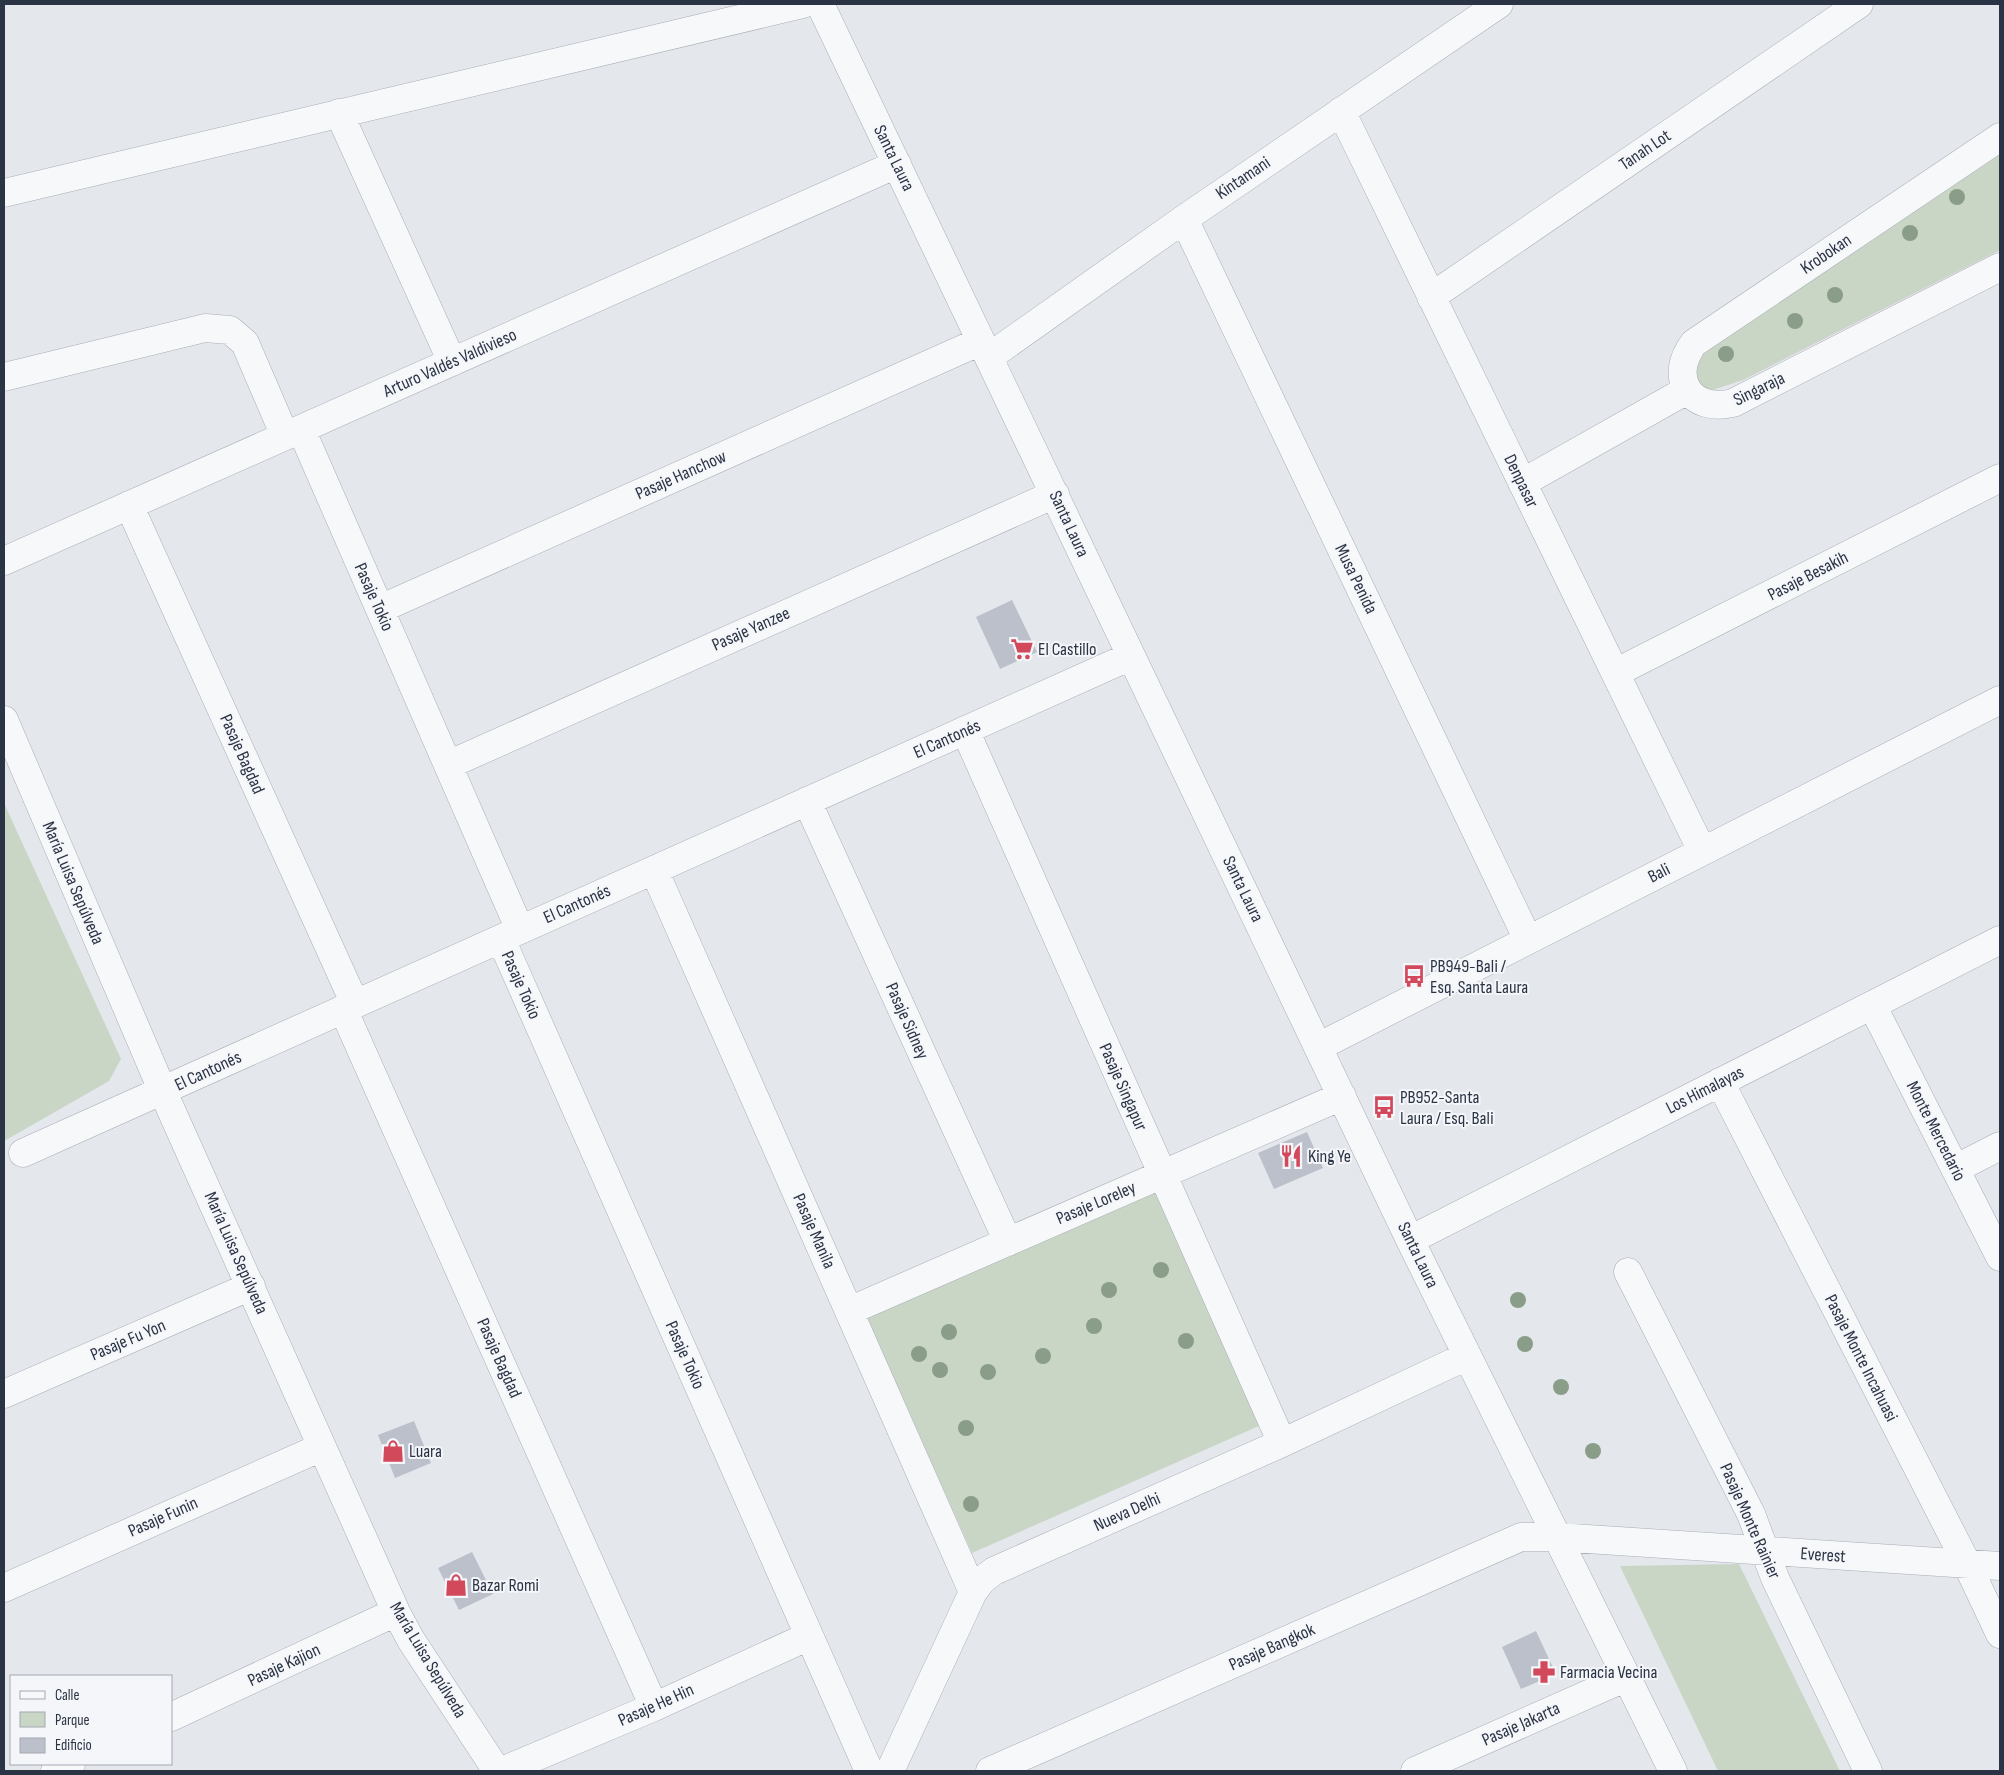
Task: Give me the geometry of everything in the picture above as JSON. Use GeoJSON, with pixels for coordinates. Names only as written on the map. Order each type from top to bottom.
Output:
{"type":"FeatureCollection","features":[{"type":"Feature","properties":{"kind":"street"},"geometry":{"type":"LineString","coordinates":[[4,193],[803,4]]}},
{"type":"Feature","properties":{"kind":"street","name":"Santa Laura"},"geometry":{"type":"LineString","coordinates":[[820,4],[1410,1240],[1673,1771]]}},
{"type":"Feature","properties":{"kind":"street","name":"Kintamani"},"geometry":{"type":"LineString","coordinates":[[985,349],[1184,219],[1499,4]]}},
{"type":"Feature","properties":{"kind":"street","name":"Tanah Lot"},"geometry":{"type":"LineString","coordinates":[[1432,297],[1858,4]]}},
{"type":"Feature","properties":{"kind":"street","name":"Denpasar"},"geometry":{"type":"LineString","coordinates":[[1341,111],[1702,851]]}},
{"type":"Feature","properties":{"kind":"street"},"geometry":{"type":"LineString","coordinates":[[339,113],[452,362]]}},
{"type":"Feature","properties":{"kind":"street","name":"Krobokan"},"geometry":{"type":"LineString","coordinates":[[1687,390],[1682,371],[1688,351],[1694,343],[2000,137]]}},
{"type":"Feature","properties":{"kind":"street","name":"Arturo Valdés Valdivieso"},"geometry":{"type":"LineString","coordinates":[[4,561],[897,164]]}},
{"type":"Feature","properties":{"kind":"street","name":"Musa Penida"},"geometry":{"type":"LineString","coordinates":[[1184,219],[1528,940]]}},
{"type":"Feature","properties":{"kind":"street","name":"Singaraja"},"geometry":{"type":"LineString","coordinates":[[1687,390],[1694,398],[1711,406],[1733,403],[2000,267]]}},
{"type":"Feature","properties":{"kind":"street","name":"Pasaje Tokio"},"geometry":{"type":"LineString","coordinates":[[4,377],[205,328],[230,330],[245,343],[293,432],[380,609],[448,765],[510,934],[809,1636],[869,1771]]}},
{"type":"Feature","properties":{"kind":"street","name":"Pasaje Hanchow"},"geometry":{"type":"LineString","coordinates":[[380,609],[985,349]]}},
{"type":"Feature","properties":{"kind":"street"},"geometry":{"type":"LineString","coordinates":[[1522,483],[1687,390]]}},
{"type":"Feature","properties":{"kind":"street","name":"Pasaje Besakih"},"geometry":{"type":"LineString","coordinates":[[1615,674],[2000,478]]}},
{"type":"Feature","properties":{"kind":"street","name":"Pasaje Yanzee"},"geometry":{"type":"LineString","coordinates":[[448,765],[1055,494]]}},
{"type":"Feature","properties":{"kind":"street","name":"Pasaje Bagdad"},"geometry":{"type":"LineString","coordinates":[[129,505],[654,1706]]}},
{"type":"Feature","properties":{"kind":"street","name":"El Cantonés"},"geometry":{"type":"LineString","coordinates":[[23,1153],[163,1092],[349,1006],[1131,656]]}},
{"type":"Feature","properties":{"kind":"street","name":"Bali"},"geometry":{"type":"LineString","coordinates":[[1318,1046],[2000,700]]}},
{"type":"Feature","properties":{"kind":"street","name":"María Luisa Sepúlveda"},"geometry":{"type":"LineString","coordinates":[[4,720],[163,1092],[396,1612],[411,1640],[497,1771]]}},
{"type":"Feature","properties":{"kind":"street","name":"Pasaje Singapur"},"geometry":{"type":"LineString","coordinates":[[965,730],[1282,1443]]}},
{"type":"Feature","properties":{"kind":"street","name":"Pasaje Sidney"},"geometry":{"type":"LineString","coordinates":[[807,801],[1008,1242]]}},
{"type":"Feature","properties":{"kind":"street","name":"Pasaje Manila"},"geometry":{"type":"LineString","coordinates":[[654,870],[973,1592]]}},
{"type":"Feature","properties":{"kind":"street","name":"Los Himalayas"},"geometry":{"type":"LineString","coordinates":[[1410,1240],[2000,940]]}},
{"type":"Feature","properties":{"kind":"street","name":"Monte Mercedario"},"geometry":{"type":"LineString","coordinates":[[1872,1005],[2000,1257]]}},
{"type":"Feature","properties":{"kind":"street","name":"Pasaje Monte Incahuasi"},"geometry":{"type":"LineString","coordinates":[[1720,1082],[1967,1564],[2000,1634]]}},
{"type":"Feature","properties":{"kind":"street","name":"Pasaje Loreley"},"geometry":{"type":"LineString","coordinates":[[849,1310],[1342,1096]]}},
{"type":"Feature","properties":{"kind":"street"},"geometry":{"type":"LineString","coordinates":[[1955,1169],[2000,1146]]}},
{"type":"Feature","properties":{"kind":"street","name":"Pasaje Monte Rainier"},"geometry":{"type":"LineString","coordinates":[[1628,1272],[1751,1514],[1774,1578],[1868,1771]]}},
{"type":"Feature","properties":{"kind":"street","name":"Pasaje Fu Yon"},"geometry":{"type":"LineString","coordinates":[[4,1394],[251,1286]]}},
{"type":"Feature","properties":{"kind":"street","name":"Nueva Delhi"},"geometry":{"type":"LineString","coordinates":[[890,1771],[973,1592],[982,1580],[994,1571],[1282,1443],[1467,1356]]}},
{"type":"Feature","properties":{"kind":"street","name":"Pasaje Funin"},"geometry":{"type":"LineString","coordinates":[[4,1588],[322,1447]]}},
{"type":"Feature","properties":{"kind":"street","name":"Pasaje Bangkok"},"geometry":{"type":"LineString","coordinates":[[990,1771],[1521,1537],[1557,1537]]}},
{"type":"Feature","properties":{"kind":"street","name":"Everest"},"geometry":{"type":"LineString","coordinates":[[1557,1537],[2000,1566]]}},
{"type":"Feature","properties":{"kind":"street","name":"Pasaje Kajion"},"geometry":{"type":"LineString","coordinates":[[172,1717],[396,1612]]}},
{"type":"Feature","properties":{"kind":"street","name":"Pasaje He Hin"},"geometry":{"type":"LineString","coordinates":[[502,1771],[654,1706],[809,1636]]}},
{"type":"Feature","properties":{"kind":"street","name":"Pasaje Jakarta"},"geometry":{"type":"LineString","coordinates":[[1415,1771],[1627,1677]]}},
{"type":"Feature","properties":{"kind":"street"},"geometry":{"type":"LineString","coordinates":[[55,1771],[69,1765]]}},
{"type":"Feature","properties":{"kind":"green space"},"geometry":{"type":"Polygon","coordinates":[[[2000,145],[2000,250],[1743,380],[1713,390],[1698,386],[1694,365],[1707,348],[2000,145]]]}},
{"type":"Feature","properties":{"kind":"green space"},"geometry":{"type":"Polygon","coordinates":[[[4,803],[121,1059],[109,1081],[4,1141],[4,803]]]}},
{"type":"Feature","properties":{"kind":"green space"},"geometry":{"type":"Polygon","coordinates":[[[1155,1187],[1261,1425],[972,1553],[866,1316],[1155,1187]]]}},
{"type":"Feature","properties":{"kind":"green space"},"geometry":{"type":"Polygon","coordinates":[[[1739,1564],[1840,1771],[1718,1771],[1620,1566],[1739,1564]]]}},
{"type":"Feature","properties":{"kind":"building"},"geometry":{"type":"Polygon","coordinates":[[[1012,600],[1037,652],[1000,669],[976,617],[1012,600]]]}},
{"type":"Feature","properties":{"kind":"building"},"geometry":{"type":"Polygon","coordinates":[[[1307,1132],[1323,1168],[1274,1189],[1258,1153],[1307,1132]]]}},
{"type":"Feature","properties":{"kind":"building"},"geometry":{"type":"Polygon","coordinates":[[[414,1421],[431,1463],[395,1478],[378,1435],[414,1421]]]}},
{"type":"Feature","properties":{"kind":"building"},"geometry":{"type":"Polygon","coordinates":[[[472,1552],[493,1594],[459,1610],[438,1568],[472,1552]]]}},
{"type":"Feature","properties":{"kind":"building"},"geometry":{"type":"Polygon","coordinates":[[[1536,1631],[1556,1674],[1521,1689],[1502,1647],[1536,1631]]]}},
{"type":"Feature","properties":{"kind":"place","name":"El Castillo"},"geometry":{"type":"Point","coordinates":[1022,649]}},
{"type":"Feature","properties":{"kind":"place","name":"PB949-Bali / Esq. Santa Laura"},"geometry":{"type":"Point","coordinates":[1414,976]}},
{"type":"Feature","properties":{"kind":"place","name":"PB952-Santa Laura / Esq. Bali"},"geometry":{"type":"Point","coordinates":[1384,1107]}},
{"type":"Feature","properties":{"kind":"place","name":"King Ye"},"geometry":{"type":"Point","coordinates":[1291,1156]}},
{"type":"Feature","properties":{"kind":"place","name":"Luara"},"geometry":{"type":"Point","coordinates":[393,1451]}},
{"type":"Feature","properties":{"kind":"place","name":"Bazar Romi"},"geometry":{"type":"Point","coordinates":[456,1585]}},
{"type":"Feature","properties":{"kind":"place","name":"Farmacia Vecina"},"geometry":{"type":"Point","coordinates":[1544,1672]}}]}
